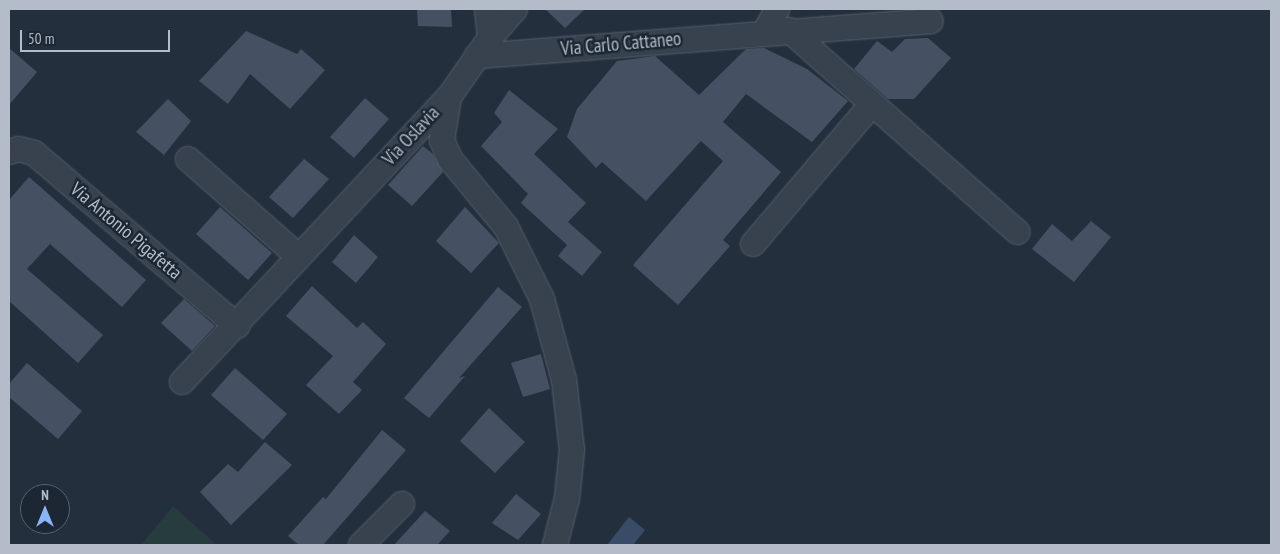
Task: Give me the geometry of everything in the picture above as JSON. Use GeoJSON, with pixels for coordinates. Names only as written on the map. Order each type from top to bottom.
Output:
{"type":"FeatureCollection","features":[{"type":"Feature","properties":{"kind":"street"},"geometry":{"type":"LineString","coordinates":[[483,47],[487,9]]}},
{"type":"Feature","properties":{"kind":"street","name":"Via Oslavia"},"geometry":{"type":"LineString","coordinates":[[182,382],[237,326],[449,96],[483,47],[515,9]]}},
{"type":"Feature","properties":{"kind":"street"},"geometry":{"type":"LineString","coordinates":[[765,32],[778,9]]}},
{"type":"Feature","properties":{"kind":"street","name":"Via Carlo Cattaneo"},"geometry":{"type":"LineString","coordinates":[[483,47],[931,21]]}},
{"type":"Feature","properties":{"kind":"street"},"geometry":{"type":"LineString","coordinates":[[789,30],[1017,232]]}},
{"type":"Feature","properties":{"kind":"street"},"geometry":{"type":"LineString","coordinates":[[449,96],[442,140],[450,159],[506,227],[542,299],[564,380],[572,450],[567,498],[555,545]]}},
{"type":"Feature","properties":{"kind":"street"},"geometry":{"type":"LineString","coordinates":[[753,244],[872,104]]}},
{"type":"Feature","properties":{"kind":"street","name":"Via Antonio Pigafetta"},"geometry":{"type":"LineString","coordinates":[[9,152],[19,149],[34,153],[237,326]]}},
{"type":"Feature","properties":{"kind":"street"},"geometry":{"type":"LineString","coordinates":[[188,159],[299,257]]}},
{"type":"Feature","properties":{"kind":"street"},"geometry":{"type":"LineString","coordinates":[[361,545],[402,504]]}},
{"type":"Feature","properties":{"kind":"green space"},"geometry":{"type":"Polygon","coordinates":[[[173,506],[217,545],[141,545],[173,506]]]}},
{"type":"Feature","properties":{"kind":"water"},"geometry":{"type":"Polygon","coordinates":[[[629,517],[645,530],[633,545],[607,545],[629,517]]]}},
{"type":"Feature","properties":{"kind":"building"},"geometry":{"type":"Polygon","coordinates":[[[417,9],[451,9],[452,27],[418,26],[417,9]]]}},
{"type":"Feature","properties":{"kind":"building"},"geometry":{"type":"Polygon","coordinates":[[[545,9],[585,9],[565,28],[545,9]]]}},
{"type":"Feature","properties":{"kind":"building"},"geometry":{"type":"Polygon","coordinates":[[[246,31],[297,54],[301,49],[325,70],[290,109],[250,74],[228,104],[199,81],[246,31]]]}},
{"type":"Feature","properties":{"kind":"building"},"geometry":{"type":"Polygon","coordinates":[[[928,38],[951,58],[914,99],[888,99],[854,69],[877,41],[892,52],[905,39],[928,38]]]}},
{"type":"Feature","properties":{"kind":"building"},"geometry":{"type":"Polygon","coordinates":[[[9,48],[37,72],[9,105],[9,48]]]}},
{"type":"Feature","properties":{"kind":"building"},"geometry":{"type":"Polygon","coordinates":[[[764,48],[807,69],[848,101],[812,142],[746,94],[723,122],[781,172],[723,240],[730,246],[678,305],[633,265],[723,161],[701,141],[646,201],[602,162],[596,168],[567,137],[577,109],[617,61],[655,56],[699,95],[746,49],[764,48]]]}},
{"type":"Feature","properties":{"kind":"building"},"geometry":{"type":"Polygon","coordinates":[[[509,90],[558,129],[534,154],[586,203],[568,222],[602,252],[582,276],[558,256],[567,245],[521,203],[528,194],[481,146],[502,122],[494,113],[509,90]]]}},
{"type":"Feature","properties":{"kind":"building"},"geometry":{"type":"Polygon","coordinates":[[[365,98],[389,119],[354,158],[330,137],[365,98]]]}},
{"type":"Feature","properties":{"kind":"building"},"geometry":{"type":"Polygon","coordinates":[[[168,99],[191,121],[164,155],[136,132],[168,99]]]}},
{"type":"Feature","properties":{"kind":"building"},"geometry":{"type":"Polygon","coordinates":[[[423,146],[433,154],[443,172],[412,206],[388,185],[423,146]]]}},
{"type":"Feature","properties":{"kind":"building"},"geometry":{"type":"Polygon","coordinates":[[[304,159],[329,179],[293,218],[269,197],[304,159]]]}},
{"type":"Feature","properties":{"kind":"building"},"geometry":{"type":"Polygon","coordinates":[[[29,177],[146,280],[122,307],[50,244],[27,269],[103,335],[78,363],[9,301],[9,200],[29,177]]]}},
{"type":"Feature","properties":{"kind":"building"},"geometry":{"type":"Polygon","coordinates":[[[220,207],[272,253],[248,280],[196,234],[220,207]]]}},
{"type":"Feature","properties":{"kind":"building"},"geometry":{"type":"Polygon","coordinates":[[[465,207],[499,243],[471,273],[436,241],[465,207]]]}},
{"type":"Feature","properties":{"kind":"building"},"geometry":{"type":"Polygon","coordinates":[[[1091,221],[1111,237],[1074,282],[1032,249],[1052,224],[1072,241],[1091,221]]]}},
{"type":"Feature","properties":{"kind":"building"},"geometry":{"type":"Polygon","coordinates":[[[354,235],[378,257],[356,283],[332,262],[354,235]]]}},
{"type":"Feature","properties":{"kind":"building"},"geometry":{"type":"Polygon","coordinates":[[[312,286],[357,328],[363,322],[386,344],[353,382],[362,390],[339,414],[306,385],[333,356],[286,316],[312,286]]]}},
{"type":"Feature","properties":{"kind":"building"},"geometry":{"type":"Polygon","coordinates":[[[498,287],[522,307],[459,378],[465,376],[429,418],[404,398],[498,287]]]}},
{"type":"Feature","properties":{"kind":"building"},"geometry":{"type":"Polygon","coordinates":[[[184,299],[215,326],[192,351],[161,323],[184,299]]]}},
{"type":"Feature","properties":{"kind":"building"},"geometry":{"type":"Polygon","coordinates":[[[541,354],[550,389],[523,397],[511,363],[541,354]]]}},
{"type":"Feature","properties":{"kind":"building"},"geometry":{"type":"Polygon","coordinates":[[[27,363],[82,411],[58,439],[9,397],[9,384],[27,363]]]}},
{"type":"Feature","properties":{"kind":"building"},"geometry":{"type":"Polygon","coordinates":[[[235,368],[287,414],[263,440],[211,395],[235,368]]]}},
{"type":"Feature","properties":{"kind":"building"},"geometry":{"type":"Polygon","coordinates":[[[489,408],[525,442],[495,473],[460,441],[489,408]]]}},
{"type":"Feature","properties":{"kind":"building"},"geometry":{"type":"Polygon","coordinates":[[[382,430],[406,450],[323,545],[299,545],[288,536],[323,497],[326,499],[382,430]]]}},
{"type":"Feature","properties":{"kind":"building"},"geometry":{"type":"Polygon","coordinates":[[[265,442],[292,465],[231,525],[200,492],[228,464],[238,472],[265,442]]]}},
{"type":"Feature","properties":{"kind":"building"},"geometry":{"type":"Polygon","coordinates":[[[516,494],[541,514],[518,540],[492,523],[516,494]]]}},
{"type":"Feature","properties":{"kind":"building"},"geometry":{"type":"Polygon","coordinates":[[[425,511],[450,531],[437,545],[394,545],[425,511]]]}}]}
